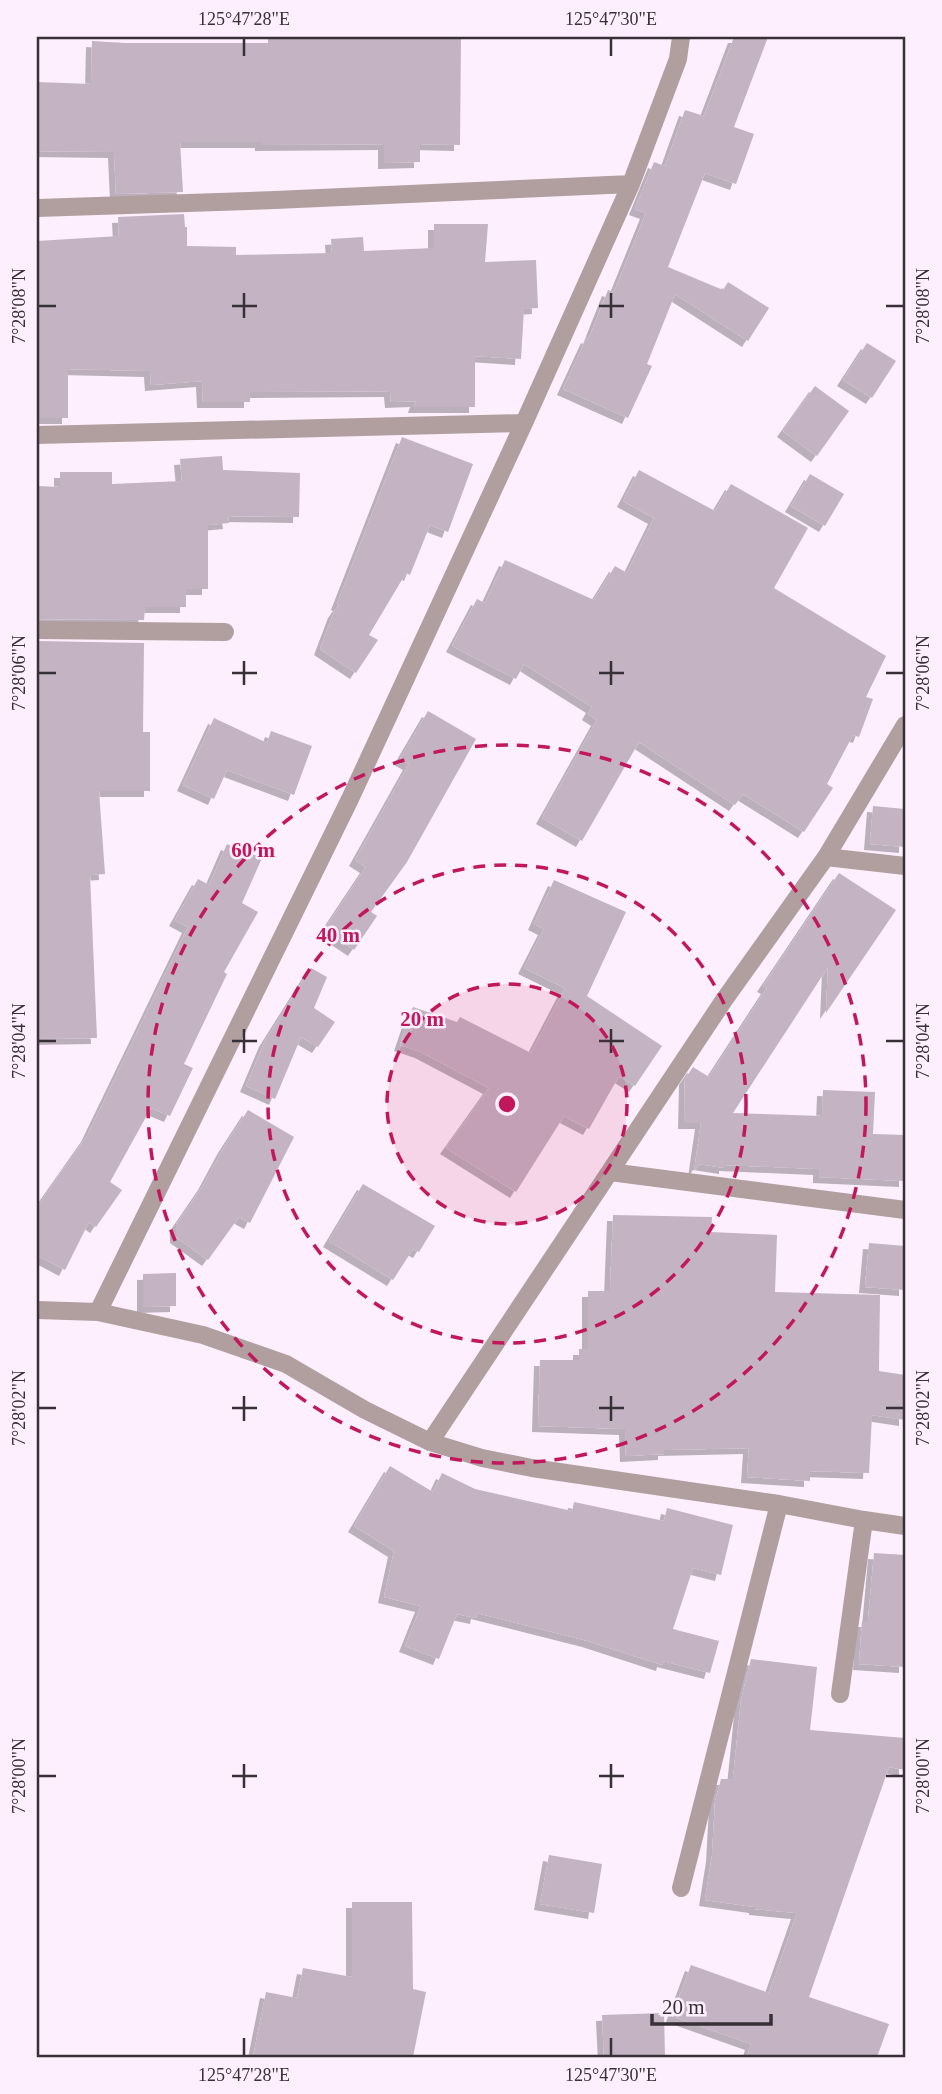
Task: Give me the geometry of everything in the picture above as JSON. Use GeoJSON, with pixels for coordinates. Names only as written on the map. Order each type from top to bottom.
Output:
{"type":"FeatureCollection","features":[{"type":"Feature","properties":{"kind":"street"},"geometry":{"type":"LineString","coordinates":[[98,1312],[350,799],[524,423],[631,184],[678,59],[681,37]]}},
{"type":"Feature","properties":{"kind":"street"},"geometry":{"type":"LineString","coordinates":[[37,208],[289,200],[631,184]]}},
{"type":"Feature","properties":{"kind":"street"},"geometry":{"type":"LineString","coordinates":[[37,435],[524,423]]}},
{"type":"Feature","properties":{"kind":"street"},"geometry":{"type":"LineString","coordinates":[[37,631],[225,632]]}},
{"type":"Feature","properties":{"kind":"street"},"geometry":{"type":"LineString","coordinates":[[430,1442],[724,1000],[825,857],[905,725]]}},
{"type":"Feature","properties":{"kind":"street"},"geometry":{"type":"LineString","coordinates":[[825,857],[905,866]]}},
{"type":"Feature","properties":{"kind":"street"},"geometry":{"type":"LineString","coordinates":[[610,1172],[905,1210]]}},
{"type":"Feature","properties":{"kind":"street"},"geometry":{"type":"LineString","coordinates":[[37,1310],[98,1312],[203,1335],[286,1364],[365,1410],[430,1442],[482,1458],[905,1526]]}},
{"type":"Feature","properties":{"kind":"street"},"geometry":{"type":"LineString","coordinates":[[681,1888],[779,1504]]}},
{"type":"Feature","properties":{"kind":"street"},"geometry":{"type":"LineString","coordinates":[[840,1694],[864,1520]]}},
{"type":"Feature","properties":{"kind":"building"},"geometry":{"type":"Polygon","coordinates":[[[268,37],[461,37],[460,145],[420,144],[420,162],[384,163],[384,144],[261,145],[261,142],[180,142],[183,192],[116,194],[114,152],[37,151],[37,82],[91,84],[92,41],[268,43],[268,37]]]}},
{"type":"Feature","properties":{"kind":"building"},"geometry":{"type":"Polygon","coordinates":[[[734,37],[768,37],[734,127],[754,134],[736,184],[705,173],[668,267],[723,290],[728,282],[769,308],[748,341],[675,294],[647,364],[652,366],[628,418],[563,389],[587,337],[589,338],[608,290],[614,292],[646,213],[635,209],[654,162],[665,166],[685,110],[704,116],[734,37]]]}},
{"type":"Feature","properties":{"kind":"building"},"geometry":{"type":"Polygon","coordinates":[[[184,214],[187,246],[236,247],[236,255],[332,253],[331,239],[363,237],[364,251],[434,248],[434,224],[488,224],[485,262],[536,260],[538,308],[524,309],[521,359],[475,356],[475,407],[414,407],[416,401],[391,402],[390,391],[250,392],[250,402],[203,402],[202,381],[151,385],[150,371],[68,369],[68,418],[37,418],[37,241],[119,236],[118,217],[184,214]]]}},
{"type":"Feature","properties":{"kind":"building"},"geometry":{"type":"Polygon","coordinates":[[[867,343],[896,361],[872,398],[843,380],[867,343]]]}},
{"type":"Feature","properties":{"kind":"building"},"geometry":{"type":"Polygon","coordinates":[[[815,386],[849,411],[817,456],[783,431],[815,386]]]}},
{"type":"Feature","properties":{"kind":"building"},"geometry":{"type":"Polygon","coordinates":[[[402,437],[473,464],[448,532],[430,525],[410,575],[406,573],[369,635],[378,640],[356,673],[320,649],[402,437]]]}},
{"type":"Feature","properties":{"kind":"building"},"geometry":{"type":"Polygon","coordinates":[[[222,456],[223,470],[300,473],[299,517],[228,516],[229,523],[208,525],[208,589],[186,589],[186,607],[145,607],[144,620],[37,619],[37,486],[60,487],[60,472],[112,472],[112,484],[182,481],[180,459],[222,456]]]}},
{"type":"Feature","properties":{"kind":"building"},"geometry":{"type":"Polygon","coordinates":[[[639,470],[715,511],[731,484],[808,528],[774,588],[886,656],[866,697],[873,699],[859,737],[853,735],[827,784],[833,788],[804,832],[743,794],[735,805],[639,742],[582,841],[542,818],[597,720],[588,714],[592,707],[524,664],[516,679],[452,646],[477,599],[485,603],[505,560],[594,600],[615,566],[627,573],[654,518],[623,501],[639,470]]]}},
{"type":"Feature","properties":{"kind":"building"},"geometry":{"type":"Polygon","coordinates":[[[810,474],[844,494],[825,526],[791,506],[810,474]]]}},
{"type":"Feature","properties":{"kind":"building"},"geometry":{"type":"Polygon","coordinates":[[[37,641],[144,643],[143,732],[150,732],[150,791],[99,791],[105,874],[90,875],[97,1038],[37,1039],[37,641]]]}},
{"type":"Feature","properties":{"kind":"building"},"geometry":{"type":"Polygon","coordinates":[[[428,711],[476,739],[407,862],[371,912],[377,916],[354,950],[324,930],[366,867],[355,860],[409,764],[400,759],[428,711]]]}},
{"type":"Feature","properties":{"kind":"building"},"geometry":{"type":"Polygon","coordinates":[[[214,718],[267,743],[271,731],[312,746],[294,795],[227,770],[214,799],[183,785],[214,718]]]}},
{"type":"Feature","properties":{"kind":"building"},"geometry":{"type":"Polygon","coordinates":[[[873,806],[905,809],[905,847],[870,844],[873,806]]]}},
{"type":"Feature","properties":{"kind":"building"},"geometry":{"type":"Polygon","coordinates":[[[227,844],[262,858],[242,903],[258,912],[224,972],[227,974],[184,1064],[193,1068],[170,1116],[151,1108],[110,1182],[122,1190],[96,1227],[89,1222],[65,1270],[37,1255],[37,1207],[87,1136],[188,927],[175,920],[198,879],[209,885],[227,844]]]}},
{"type":"Feature","properties":{"kind":"building"},"geometry":{"type":"Polygon","coordinates":[[[839,873],[896,910],[826,1013],[828,967],[733,1113],[822,1116],[823,1090],[875,1092],[873,1134],[905,1135],[905,1181],[819,1177],[819,1169],[725,1165],[725,1168],[699,1164],[694,1171],[701,1123],[684,1123],[685,1079],[693,1067],[709,1077],[767,988],[763,986],[839,873]]]}},
{"type":"Feature","properties":{"kind":"building"},"geometry":{"type":"Polygon","coordinates":[[[554,880],[626,912],[587,996],[662,1046],[635,1086],[619,1076],[589,1129],[564,1116],[516,1192],[446,1148],[489,1088],[421,1052],[400,1045],[413,1007],[457,1022],[460,1017],[531,1053],[565,988],[524,968],[544,929],[534,924],[554,880]]]}},
{"type":"Feature","properties":{"kind":"building"},"geometry":{"type":"Polygon","coordinates":[[[311,968],[327,977],[314,1008],[335,1022],[318,1047],[301,1037],[275,1099],[246,1086],[265,1041],[311,968]]]}},
{"type":"Feature","properties":{"kind":"building"},"geometry":{"type":"Polygon","coordinates":[[[248,1110],[294,1137],[250,1223],[239,1217],[208,1260],[176,1237],[176,1225],[248,1110]]]}},
{"type":"Feature","properties":{"kind":"building"},"geometry":{"type":"Polygon","coordinates":[[[363,1184],[435,1226],[419,1252],[413,1249],[393,1280],[329,1241],[363,1184]]]}},
{"type":"Feature","properties":{"kind":"building"},"geometry":{"type":"Polygon","coordinates":[[[613,1215],[712,1217],[711,1232],[777,1235],[775,1292],[880,1295],[879,1371],[905,1375],[905,1420],[872,1415],[869,1473],[810,1471],[810,1481],[747,1477],[749,1448],[664,1450],[664,1454],[626,1456],[625,1429],[538,1426],[540,1360],[579,1360],[579,1349],[588,1349],[588,1291],[610,1291],[613,1215]]]}},
{"type":"Feature","properties":{"kind":"building"},"geometry":{"type":"Polygon","coordinates":[[[869,1243],[905,1246],[905,1290],[865,1287],[869,1243]]]}},
{"type":"Feature","properties":{"kind":"building"},"geometry":{"type":"Polygon","coordinates":[[[176,1273],[176,1306],[143,1307],[143,1274],[176,1273]]]}},
{"type":"Feature","properties":{"kind":"building"},"geometry":{"type":"Polygon","coordinates":[[[390,1466],[433,1492],[442,1473],[475,1489],[572,1511],[574,1502],[664,1521],[667,1508],[733,1525],[721,1575],[693,1568],[673,1629],[719,1641],[710,1673],[663,1661],[662,1665],[588,1641],[477,1613],[476,1618],[457,1614],[439,1659],[405,1646],[421,1606],[384,1597],[394,1551],[354,1526],[390,1466]]]}},
{"type":"Feature","properties":{"kind":"building"},"geometry":{"type":"Polygon","coordinates":[[[874,1553],[905,1555],[905,1667],[859,1664],[862,1621],[868,1621],[874,1553]]]}},
{"type":"Feature","properties":{"kind":"building"},"geometry":{"type":"Polygon","coordinates":[[[751,1659],[817,1667],[810,1730],[905,1738],[905,1770],[889,1767],[809,1997],[889,2024],[877,2057],[747,2057],[751,2044],[672,2016],[691,1965],[769,1993],[797,1913],[705,1900],[712,1856],[715,1802],[721,1779],[733,1779],[741,1700],[751,1659]]]}},
{"type":"Feature","properties":{"kind":"building"},"geometry":{"type":"Polygon","coordinates":[[[549,1855],[602,1864],[594,1913],[540,1904],[549,1855]]]}},
{"type":"Feature","properties":{"kind":"building"},"geometry":{"type":"Polygon","coordinates":[[[352,1902],[412,1902],[413,1989],[426,1992],[413,2057],[253,2057],[266,1992],[297,1998],[303,1968],[352,1977],[352,1902]]]}},
{"type":"Feature","properties":{"kind":"building"},"geometry":{"type":"Polygon","coordinates":[[[664,2013],[665,2057],[604,2057],[602,2015],[664,2013]]]}}]}
